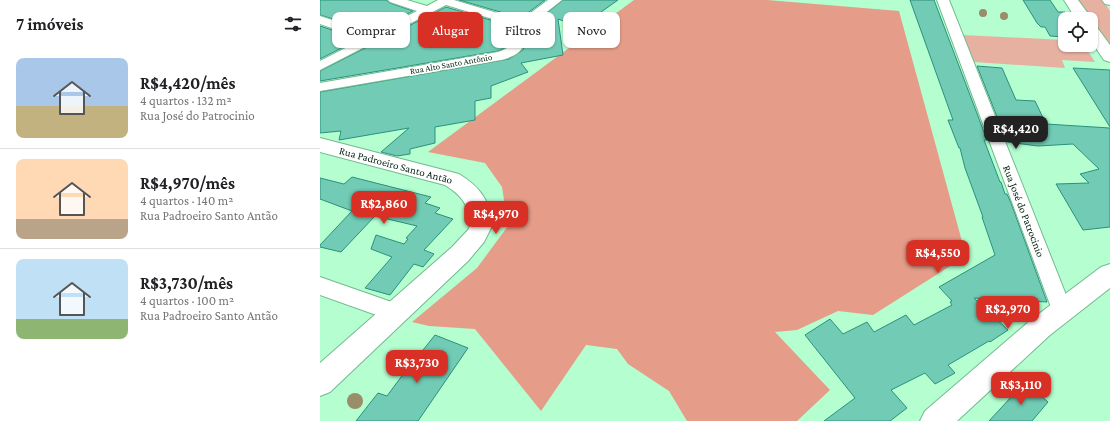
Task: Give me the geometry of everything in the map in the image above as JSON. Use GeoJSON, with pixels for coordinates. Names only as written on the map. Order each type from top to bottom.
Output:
{"type":"FeatureCollection","features":[{"type":"Feature","properties":{"kind":"main road"},"geometry":{"type":"LineString","coordinates":[[1071,0],[1079,12]]}},
{"type":"Feature","properties":{"kind":"main road"},"geometry":{"type":"LineString","coordinates":[[1098,39],[1110,57]]}},
{"type":"Feature","properties":{"kind":"main road","name":"Rua Padroeiro Santo Antão"},"geometry":{"type":"LineString","coordinates":[[320,145],[452,179],[468,189],[475,197],[483,222],[476,236],[460,254],[320,382]]}},
{"type":"Feature","properties":{"kind":"main road"},"geometry":{"type":"LineString","coordinates":[[935,421],[1062,310],[1110,274]]}},
{"type":"Feature","properties":{"kind":"street"},"geometry":{"type":"LineString","coordinates":[[394,0],[428,10]]}},
{"type":"Feature","properties":{"kind":"street"},"geometry":{"type":"LineString","coordinates":[[540,12],[556,0]]}},
{"type":"Feature","properties":{"kind":"street","name":"Rua José do Patrocinio"},"geometry":{"type":"LineString","coordinates":[[944,0],[1062,310]]}},
{"type":"Feature","properties":{"kind":"street"},"geometry":{"type":"LineString","coordinates":[[410,19],[446,1],[491,14]]}},
{"type":"Feature","properties":{"kind":"street"},"geometry":{"type":"LineString","coordinates":[[320,20],[332,24]]}},
{"type":"Feature","properties":{"kind":"street"},"geometry":{"type":"LineString","coordinates":[[320,66],[355,48]]}},
{"type":"Feature","properties":{"kind":"street","name":"Rua Alto Santo Antônio"},"geometry":{"type":"LineString","coordinates":[[320,87],[501,56],[512,52],[516,48]]}},
{"type":"Feature","properties":{"kind":"street"},"geometry":{"type":"LineString","coordinates":[[320,286],[396,313]]}},
{"type":"Feature","properties":{"kind":"shaded area"},"geometry":{"type":"Polygon","coordinates":[[[634,0],[767,0],[899,11],[966,256],[873,315],[838,311],[797,330],[775,332],[830,390],[797,421],[687,421],[669,391],[628,364],[617,349],[586,345],[541,411],[475,329],[429,326],[412,322],[477,268],[508,226],[502,187],[485,163],[428,152],[569,48],[620,48],[620,12],[618,12],[634,0]]]}},
{"type":"Feature","properties":{"kind":"shaded area"},"geometry":{"type":"Polygon","coordinates":[[[1078,0],[1103,0],[1110,11],[1110,45],[1098,28],[1098,12],[1087,12],[1078,0]]]}},
{"type":"Feature","properties":{"kind":"shaded area"},"geometry":{"type":"Polygon","coordinates":[[[963,35],[1058,40],[1058,52],[1089,52],[1095,62],[1062,60],[1065,68],[974,62],[963,35]]]}},
{"type":"Feature","properties":{"kind":"building"},"geometry":{"type":"Polygon","coordinates":[[[320,0],[386,0],[390,3],[413,11],[410,12],[332,12],[332,19],[320,15],[320,0]]]}},
{"type":"Feature","properties":{"kind":"building"},"geometry":{"type":"Polygon","coordinates":[[[459,0],[545,0],[529,12],[500,12],[459,0]]]}},
{"type":"Feature","properties":{"kind":"building"},"geometry":{"type":"Polygon","coordinates":[[[563,0],[618,0],[601,12],[563,12],[563,21],[558,19],[563,55],[521,63],[528,72],[491,86],[491,98],[475,101],[475,120],[435,127],[435,143],[410,149],[410,154],[397,156],[381,152],[409,128],[339,140],[341,131],[320,133],[320,92],[509,59],[523,50],[524,48],[555,48],[555,12],[548,12],[563,0]]]}},
{"type":"Feature","properties":{"kind":"building"},"geometry":{"type":"Polygon","coordinates":[[[910,0],[934,0],[987,140],[984,140],[1005,194],[1007,194],[1011,203],[1047,302],[974,298],[1008,330],[990,342],[989,341],[948,365],[955,373],[935,384],[925,373],[891,390],[907,408],[890,421],[824,421],[855,398],[805,335],[830,319],[843,334],[867,322],[874,332],[906,315],[914,325],[952,305],[950,302],[952,301],[939,287],[995,255],[965,168],[960,148],[948,120],[953,120],[910,0]]]}},
{"type":"Feature","properties":{"kind":"building"},"geometry":{"type":"Polygon","coordinates":[[[1023,0],[1050,0],[1058,12],[1058,37],[1050,36],[1045,27],[1041,27],[1023,0]]]}},
{"type":"Feature","properties":{"kind":"building"},"geometry":{"type":"Polygon","coordinates":[[[446,7],[463,12],[436,12],[446,7]]]}},
{"type":"Feature","properties":{"kind":"building"},"geometry":{"type":"Polygon","coordinates":[[[483,18],[491,20],[491,48],[504,48],[498,51],[320,81],[320,71],[365,48],[410,48],[410,25],[418,21],[418,48],[483,48],[483,18]]]}},
{"type":"Feature","properties":{"kind":"building"},"geometry":{"type":"Polygon","coordinates":[[[320,26],[332,30],[332,48],[341,48],[320,59],[320,26]]]}},
{"type":"Feature","properties":{"kind":"building"},"geometry":{"type":"Polygon","coordinates":[[[977,66],[1002,68],[1016,100],[1035,101],[1046,124],[1110,128],[1110,227],[1083,230],[1056,184],[1089,183],[1080,174],[1099,169],[1073,144],[1038,146],[1007,142],[977,66]]]}},
{"type":"Feature","properties":{"kind":"building"},"geometry":{"type":"Polygon","coordinates":[[[1073,68],[1110,70],[1110,127],[1073,68]]]}},
{"type":"Feature","properties":{"kind":"building"},"geometry":{"type":"Polygon","coordinates":[[[352,177],[431,197],[425,203],[440,208],[435,213],[453,219],[424,250],[434,254],[423,267],[414,264],[390,295],[365,288],[392,257],[371,249],[376,235],[404,244],[408,239],[406,238],[417,226],[375,216],[341,252],[320,247],[320,245],[352,211],[320,199],[320,178],[344,184],[352,177]]]}},
{"type":"Feature","properties":{"kind":"building"},"geometry":{"type":"Polygon","coordinates":[[[435,335],[468,348],[418,421],[356,421],[378,393],[387,396],[418,354],[419,355],[435,335]]]}},
{"type":"Feature","properties":{"kind":"building"},"geometry":{"type":"Polygon","coordinates":[[[1025,382],[1048,402],[1032,421],[989,421],[1025,382]]]}}]}
